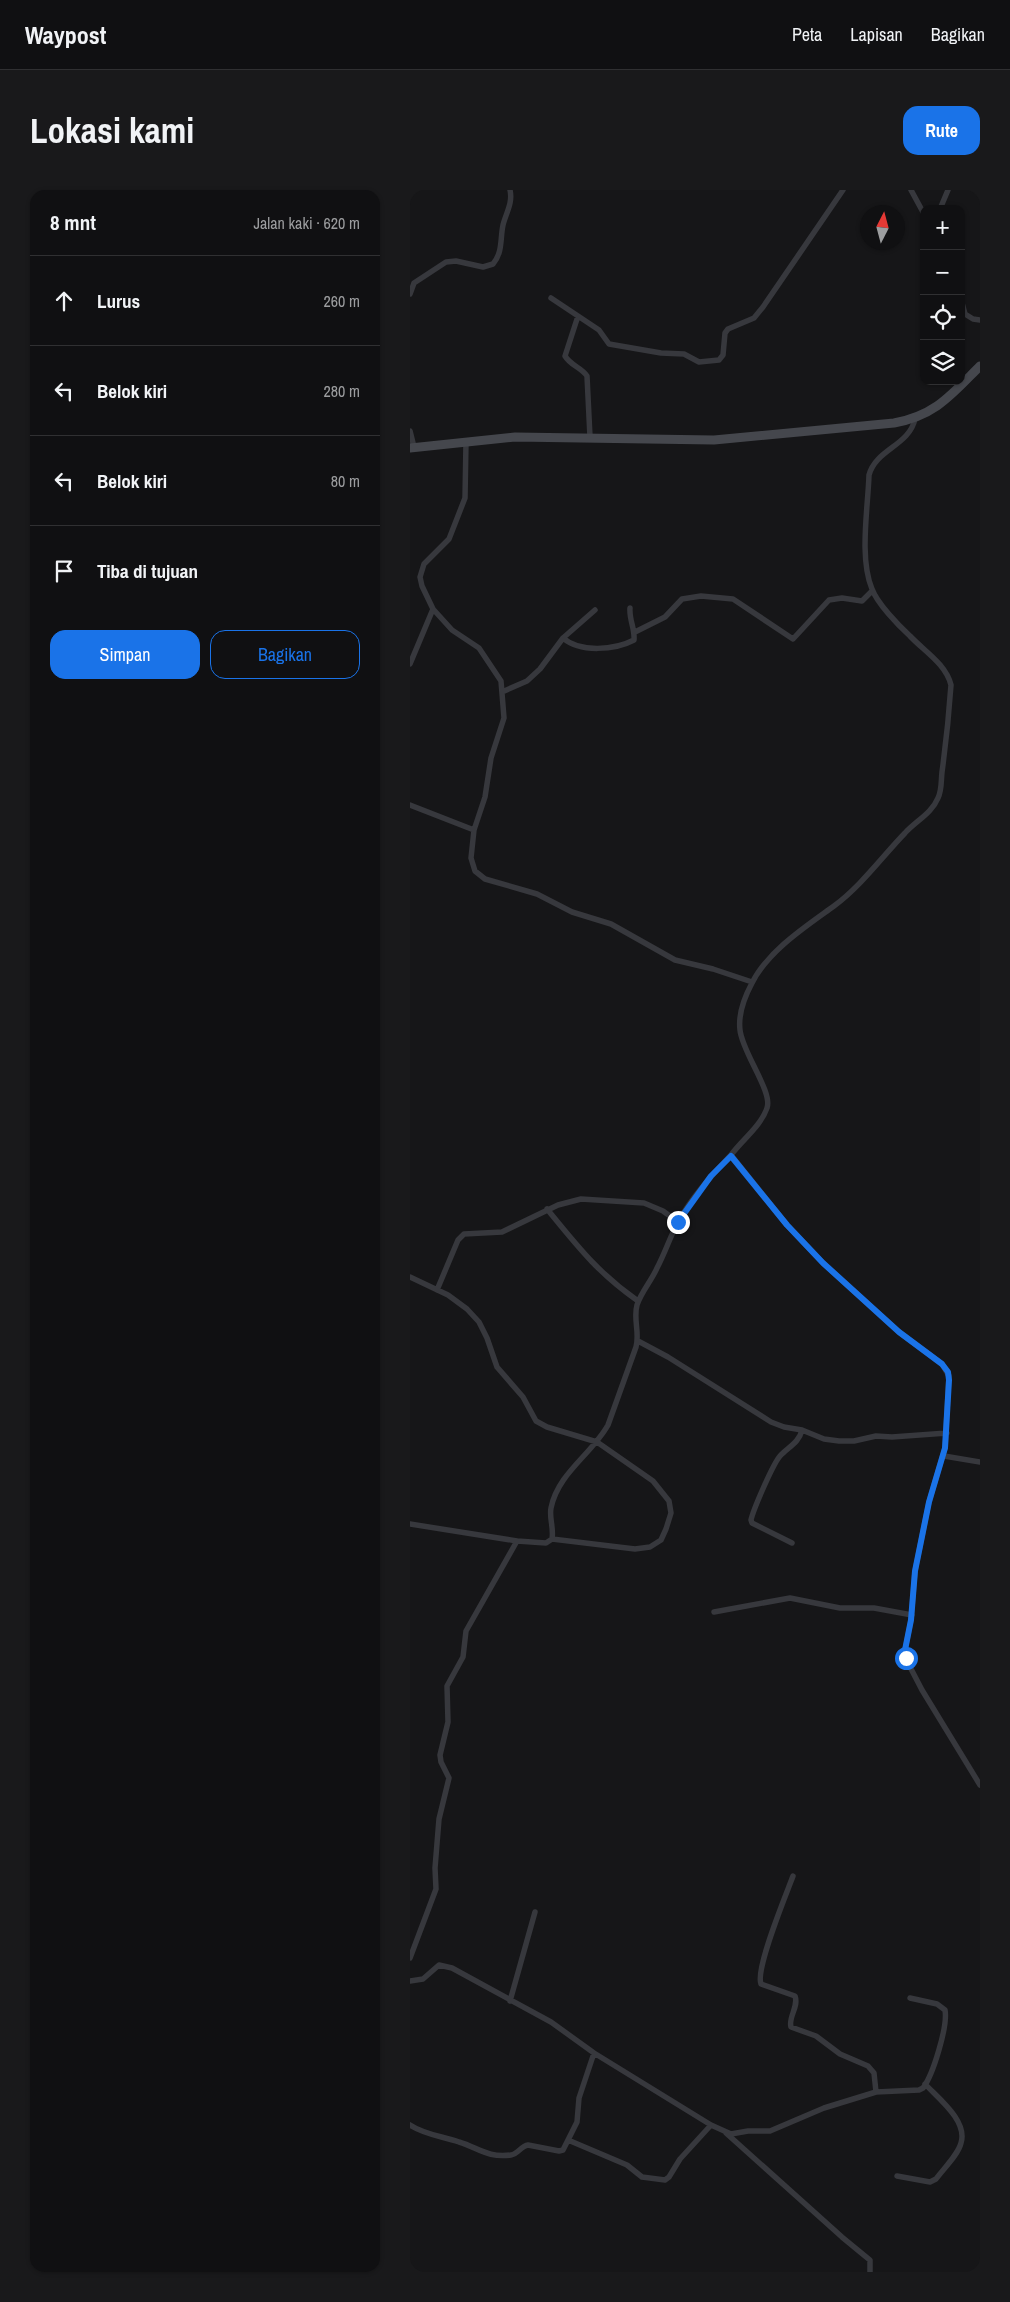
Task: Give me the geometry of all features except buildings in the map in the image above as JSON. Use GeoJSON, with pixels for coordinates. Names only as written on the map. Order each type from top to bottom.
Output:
{"type":"FeatureCollection","features":[{"type":"Feature","properties":{"kind":"main road"},"geometry":{"type":"LineString","coordinates":[[412,447],[515,437],[714,440],[894,423],[915,419],[948,398],[980,366]]}},
{"type":"Feature","properties":{"kind":"street"},"geometry":{"type":"LineString","coordinates":[[410,294],[414,283],[430,274],[441,263],[456,261],[483,267],[493,264],[502,243],[503,226],[510,199],[510,190]]}},
{"type":"Feature","properties":{"kind":"street"},"geometry":{"type":"LineString","coordinates":[[550,298],[600,330],[606,342],[614,346],[684,354],[699,362],[720,360],[723,355],[725,333],[728,329],[754,318],[763,308],[843,190]]}},
{"type":"Feature","properties":{"kind":"street"},"geometry":{"type":"LineString","coordinates":[[911,190],[920,207]]}},
{"type":"Feature","properties":{"kind":"street"},"geometry":{"type":"LineString","coordinates":[[942,205],[948,190]]}},
{"type":"Feature","properties":{"kind":"street"},"geometry":{"type":"LineString","coordinates":[[965,314],[973,319],[980,320]]}},
{"type":"Feature","properties":{"kind":"street"},"geometry":{"type":"LineString","coordinates":[[578,316],[565,356],[568,362],[584,371],[588,376],[590,437]]}},
{"type":"Feature","properties":{"kind":"street"},"geometry":{"type":"LineString","coordinates":[[552,1539],[551,1510],[559,1489],[577,1463],[597,1442],[608,1425],[638,1341],[636,1312],[638,1301],[657,1270],[678,1222],[711,1176],[731,1156],[761,1120],[768,1105],[765,1090],[745,1051],[740,1029],[741,1008],[752,982],[761,969],[787,942],[859,884],[907,831],[929,812],[940,796],[948,733],[949,678],[941,666],[900,626],[872,591],[866,568],[869,475],[876,460],[908,436],[915,419]]}},
{"type":"Feature","properties":{"kind":"street"},"geometry":{"type":"LineString","coordinates":[[410,431],[412,447]]}},
{"type":"Feature","properties":{"kind":"street"},"geometry":{"type":"LineString","coordinates":[[466,442],[466,498],[449,539],[424,564],[421,570],[422,586],[433,609],[452,630],[479,648],[498,676],[502,692],[503,722],[491,758],[485,797],[474,830],[472,864],[479,876],[537,894],[572,912],[611,924],[675,960],[713,969],[752,982]]}},
{"type":"Feature","properties":{"kind":"street"},"geometry":{"type":"LineString","coordinates":[[635,632],[665,617],[682,600],[701,596],[733,600],[792,639],[829,600],[842,598],[862,601],[872,591]]}},
{"type":"Feature","properties":{"kind":"street"},"geometry":{"type":"LineString","coordinates":[[563,638],[570,644],[599,648],[626,644],[634,640],[635,632],[629,617],[630,608]]}},
{"type":"Feature","properties":{"kind":"street"},"geometry":{"type":"LineString","coordinates":[[410,664],[433,609]]}},
{"type":"Feature","properties":{"kind":"street"},"geometry":{"type":"LineString","coordinates":[[502,692],[527,681],[540,669],[563,638],[595,610]]}},
{"type":"Feature","properties":{"kind":"street"},"geometry":{"type":"LineString","coordinates":[[410,805],[474,830]]}},
{"type":"Feature","properties":{"kind":"street"},"geometry":{"type":"LineString","coordinates":[[731,1156],[787,1225],[823,1263],[899,1332],[945,1367],[950,1376],[944,1456],[929,1502],[915,1571],[912,1615],[905,1650],[909,1665],[930,1702],[978,1774],[980,1785]]}},
{"type":"Feature","properties":{"kind":"street"},"geometry":{"type":"LineString","coordinates":[[437,1290],[458,1240],[464,1234],[502,1232],[547,1209],[582,1199],[644,1203],[663,1211],[678,1222]]}},
{"type":"Feature","properties":{"kind":"street"},"geometry":{"type":"LineString","coordinates":[[547,1209],[588,1260],[611,1282],[638,1301]]}},
{"type":"Feature","properties":{"kind":"street"},"geometry":{"type":"LineString","coordinates":[[410,1277],[437,1290],[467,1309],[479,1322],[497,1367],[523,1397],[536,1421],[547,1428],[597,1442],[653,1481],[663,1491],[669,1501],[671,1513],[661,1540],[650,1547],[635,1549],[552,1539],[546,1543],[517,1542],[410,1524]]}},
{"type":"Feature","properties":{"kind":"street"},"geometry":{"type":"LineString","coordinates":[[638,1341],[668,1357],[776,1424],[802,1430],[824,1439],[854,1441],[876,1436],[892,1437],[947,1432]]}},
{"type":"Feature","properties":{"kind":"street"},"geometry":{"type":"LineString","coordinates":[[792,1544],[752,1523],[752,1520],[773,1466],[779,1457],[797,1442],[802,1430]]}},
{"type":"Feature","properties":{"kind":"street"},"geometry":{"type":"LineString","coordinates":[[944,1456],[980,1462]]}},
{"type":"Feature","properties":{"kind":"street"},"geometry":{"type":"LineString","coordinates":[[410,1958],[436,1889],[434,1868],[439,1819],[449,1778],[441,1762],[440,1755],[448,1722],[447,1686],[463,1656],[466,1631],[517,1542]]}},
{"type":"Feature","properties":{"kind":"street"},"geometry":{"type":"LineString","coordinates":[[714,1612],[790,1598],[840,1608],[874,1608],[912,1615]]}},
{"type":"Feature","properties":{"kind":"street"},"geometry":{"type":"LineString","coordinates":[[792,1876],[766,1951],[759,1976],[760,1984],[795,1996],[796,2003],[790,2022],[791,2027],[816,2036],[840,2054],[868,2066],[874,2073],[876,2092]]}},
{"type":"Feature","properties":{"kind":"street"},"geometry":{"type":"LineString","coordinates":[[510,2000],[535,1912]]}},
{"type":"Feature","properties":{"kind":"street"},"geometry":{"type":"LineString","coordinates":[[410,1981],[423,1979],[439,1965],[443,1965],[551,2022],[594,2053],[726,2133],[842,2237],[862,2252],[870,2260],[870,2272]]}},
{"type":"Feature","properties":{"kind":"street"},"geometry":{"type":"LineString","coordinates":[[726,2133],[775,2130],[824,2108],[876,2092],[919,2090],[925,2084],[947,2019],[946,2010],[937,2004],[910,1998]]}},
{"type":"Feature","properties":{"kind":"street"},"geometry":{"type":"LineString","coordinates":[[410,2126],[429,2135],[456,2141],[475,2150],[490,2154],[514,2155],[528,2145],[559,2151],[563,2150],[577,2122],[579,2098],[594,2053]]}},
{"type":"Feature","properties":{"kind":"street"},"geometry":{"type":"LineString","coordinates":[[897,2176],[930,2182],[936,2178],[961,2144],[962,2138],[958,2120],[925,2084]]}},
{"type":"Feature","properties":{"kind":"street"},"geometry":{"type":"LineString","coordinates":[[568,2140],[627,2165],[642,2177],[665,2180],[670,2177],[680,2159],[710,2125]]}},
{"type":"Feature","properties":{"kind":"route"},"geometry":{"type":"LineString","coordinates":[[678,1222],[711,1176],[731,1156],[787,1225],[823,1263],[899,1332],[918,1344],[942,1364],[948,1372],[950,1376],[944,1456],[929,1502],[915,1571],[911,1620],[905,1650],[906,1658]]}}]}
